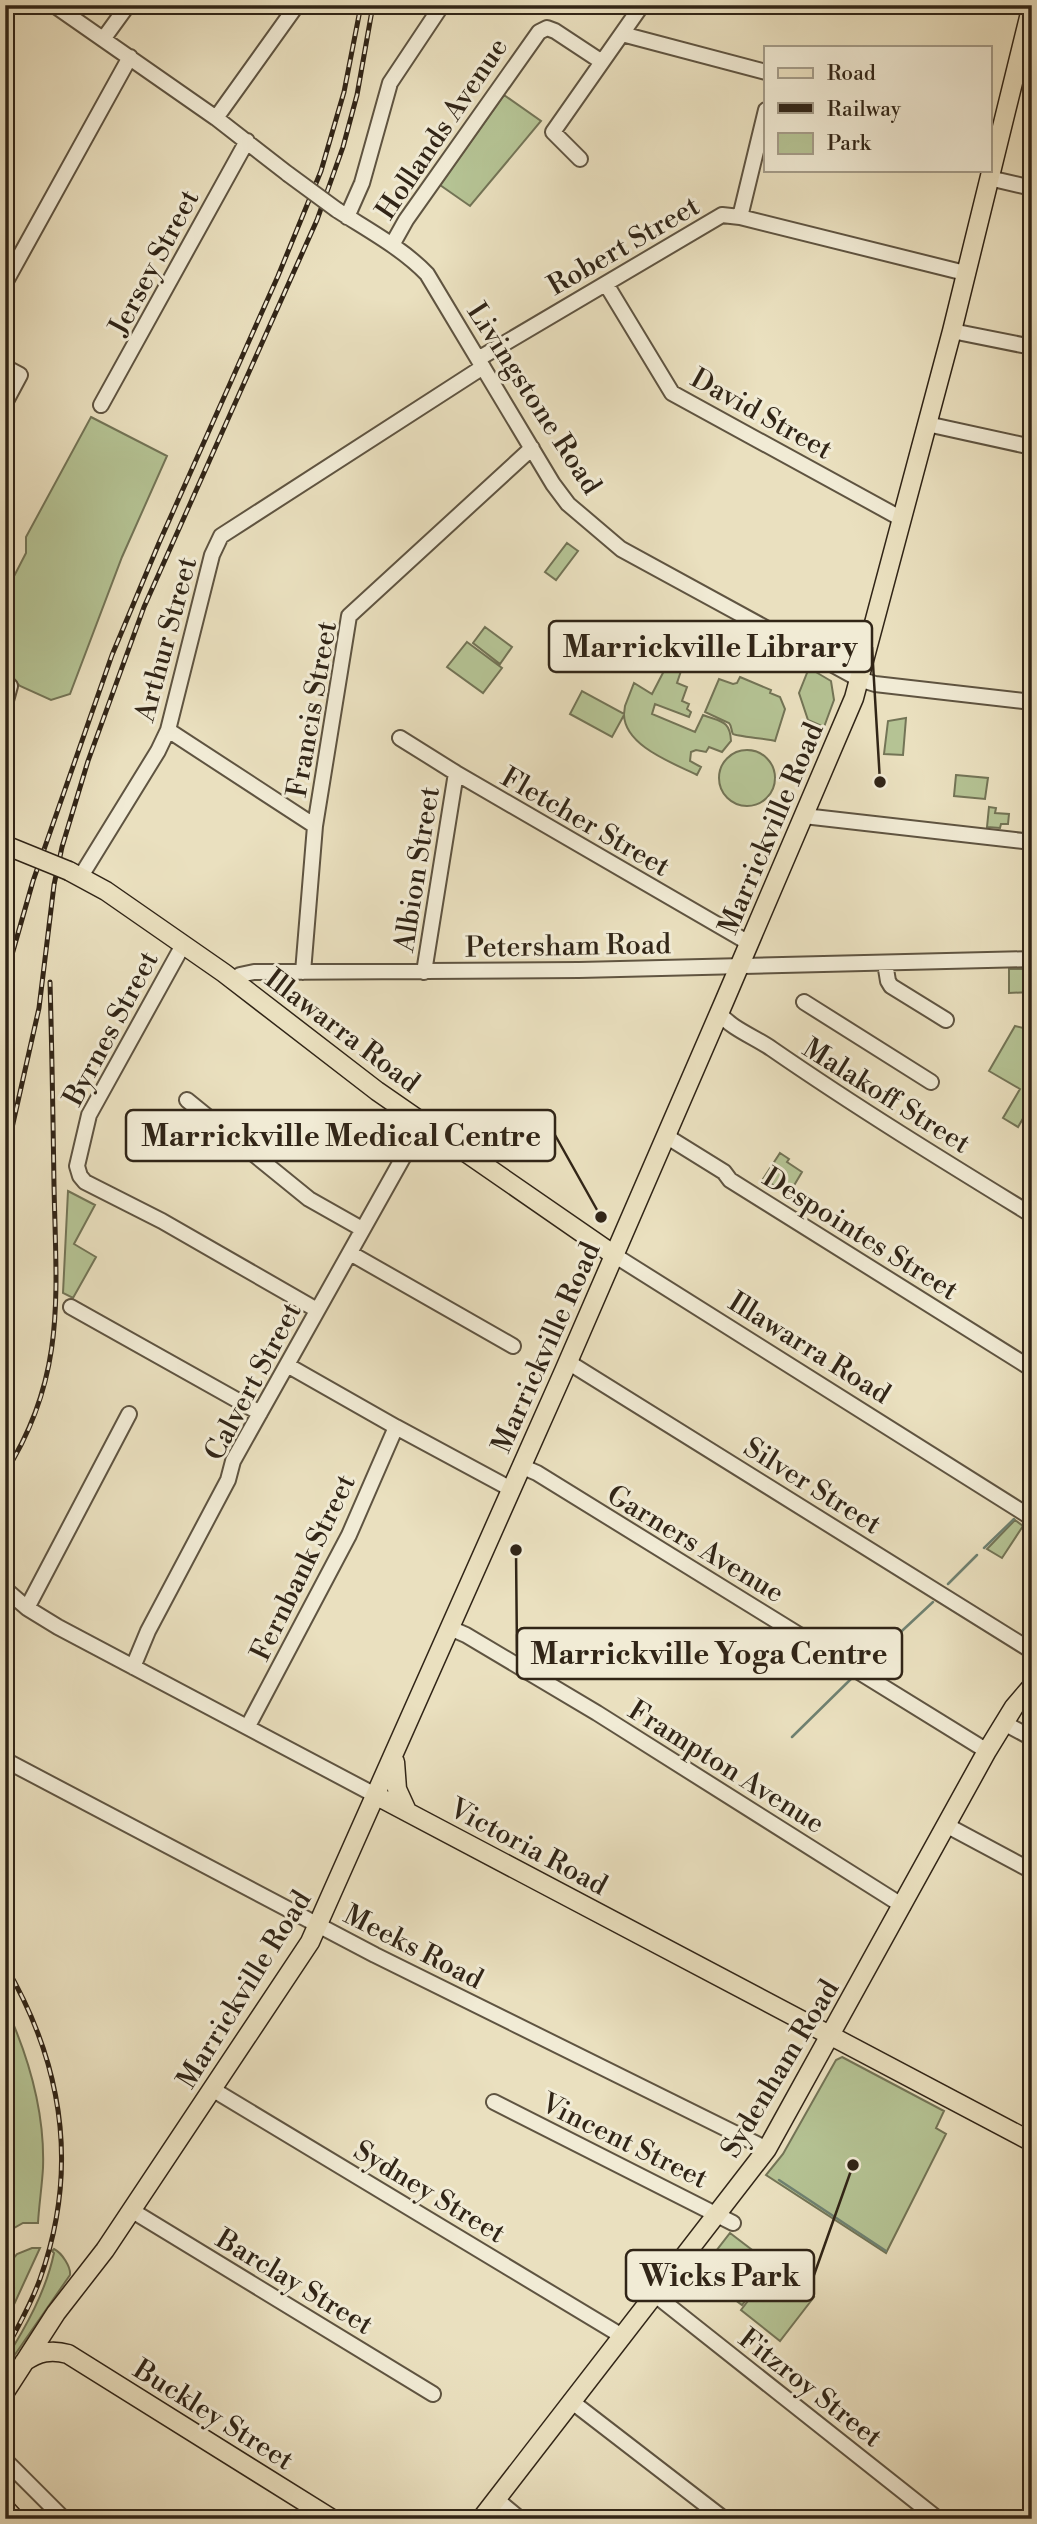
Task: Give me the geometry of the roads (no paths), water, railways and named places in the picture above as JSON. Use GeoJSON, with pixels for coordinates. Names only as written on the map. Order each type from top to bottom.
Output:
{"type":"FeatureCollection","features":[{"type":"Feature","properties":{"kind":"main road","name":"Marrickville Road"},"geometry":{"type":"LineString","coordinates":[[992,156],[995,134],[1031,12]]}},
{"type":"Feature","properties":{"kind":"main road","name":"Marrickville Road"},"geometry":{"type":"LineString","coordinates":[[5,2392],[55,2313],[86,2277],[310,1942],[377,1796],[568,1362],[854,698],[952,331],[990,172]]}},
{"type":"Feature","properties":{"kind":"main road","name":"Illawarra Road"},"geometry":{"type":"LineString","coordinates":[[5,845],[75,874],[106,891],[233,980],[377,1091],[614,1255]]}},
{"type":"Feature","properties":{"kind":"main road","name":"Sydenham Road"},"geometry":{"type":"LineString","coordinates":[[481,2519],[767,2149],[987,1751],[1032,1686]]}},
{"type":"Feature","properties":{"kind":"main road"},"geometry":{"type":"LineString","coordinates":[[398,1748],[395,1778],[407,1811]]}},
{"type":"Feature","properties":{"kind":"main road","name":"Victoria Road"},"geometry":{"type":"LineString","coordinates":[[377,1796],[1032,2143]]}},
{"type":"Feature","properties":{"kind":"main road"},"geometry":{"type":"LineString","coordinates":[[55,2313],[56,2331],[68,2354]]}},
{"type":"Feature","properties":{"kind":"main road"},"geometry":{"type":"LineString","coordinates":[[24,2362],[51,2351],[68,2354]]}},
{"type":"Feature","properties":{"kind":"main road","name":"Buckley Street"},"geometry":{"type":"LineString","coordinates":[[68,2354],[332,2519]]}},
{"type":"Feature","properties":{"kind":"main road"},"geometry":{"type":"LineString","coordinates":[[5,2508],[15,2519]]}},
{"type":"Feature","properties":{"kind":"street","name":"Livingstone Road"},"geometry":{"type":"LineString","coordinates":[[54,5],[216,118],[342,213],[392,245],[427,274],[568,504],[621,549],[859,679],[874,684],[1032,702]]}},
{"type":"Feature","properties":{"kind":"street"},"geometry":{"type":"LineString","coordinates":[[104,38],[128,5]]}},
{"type":"Feature","properties":{"kind":"street"},"geometry":{"type":"LineString","coordinates":[[216,118],[298,5]]}},
{"type":"Feature","properties":{"kind":"street"},"geometry":{"type":"LineString","coordinates":[[342,213],[362,183],[390,83],[442,5]]}},
{"type":"Feature","properties":{"kind":"street"},"geometry":{"type":"LineString","coordinates":[[580,159],[553,132],[642,5]]}},
{"type":"Feature","properties":{"kind":"street","name":"Hollands Avenue"},"geometry":{"type":"LineString","coordinates":[[392,245],[406,220],[539,32],[551,29],[602,62]]}},
{"type":"Feature","properties":{"kind":"street"},"geometry":{"type":"LineString","coordinates":[[622,34],[764,71]]}},
{"type":"Feature","properties":{"kind":"street"},"geometry":{"type":"LineString","coordinates":[[5,283],[130,57]]}},
{"type":"Feature","properties":{"kind":"street"},"geometry":{"type":"LineString","coordinates":[[740,217],[764,118]]}},
{"type":"Feature","properties":{"kind":"street","name":"Jersey Street"},"geometry":{"type":"LineString","coordinates":[[101,405],[247,141]]}},
{"type":"Feature","properties":{"kind":"street"},"geometry":{"type":"LineString","coordinates":[[989,178],[1032,188]]}},
{"type":"Feature","properties":{"kind":"street","name":"Robert Street"},"geometry":{"type":"LineString","coordinates":[[480,363],[722,215],[740,217],[965,273]]}},
{"type":"Feature","properties":{"kind":"street","name":"David Street"},"geometry":{"type":"LineString","coordinates":[[606,284],[672,393],[902,519]]}},
{"type":"Feature","properties":{"kind":"street"},"geometry":{"type":"LineString","coordinates":[[952,331],[1032,347]]}},
{"type":"Feature","properties":{"kind":"street","name":"Arthur Street"},"geometry":{"type":"LineString","coordinates":[[75,874],[158,751],[168,730],[212,555],[221,536],[480,363]]}},
{"type":"Feature","properties":{"kind":"street"},"geometry":{"type":"LineString","coordinates":[[5,367],[20,375],[5,403]]}},
{"type":"Feature","properties":{"kind":"street"},"geometry":{"type":"LineString","coordinates":[[927,424],[1032,447]]}},
{"type":"Feature","properties":{"kind":"street","name":"Francis Street"},"geometry":{"type":"LineString","coordinates":[[303,971],[315,825],[349,616],[532,448]]}},
{"type":"Feature","properties":{"kind":"street"},"geometry":{"type":"LineString","coordinates":[[5,704],[10,686]]}},
{"type":"Feature","properties":{"kind":"street"},"geometry":{"type":"LineString","coordinates":[[168,730],[315,825]]}},
{"type":"Feature","properties":{"kind":"street","name":"Fletcher Street"},"geometry":{"type":"LineString","coordinates":[[400,738],[456,774],[749,943]]}},
{"type":"Feature","properties":{"kind":"street","name":"Albion Street"},"geometry":{"type":"LineString","coordinates":[[424,972],[456,774]]}},
{"type":"Feature","properties":{"kind":"street"},"geometry":{"type":"LineString","coordinates":[[804,816],[1032,842]]}},
{"type":"Feature","properties":{"kind":"street","name":"Byrnes Street"},"geometry":{"type":"LineString","coordinates":[[183,944],[89,1115],[78,1161],[80,1176],[85,1182],[162,1221],[317,1310]]}},
{"type":"Feature","properties":{"kind":"street","name":"Petersham Road"},"geometry":{"type":"LineString","coordinates":[[233,980],[240,975],[254,972],[424,972],[1032,959]]}},
{"type":"Feature","properties":{"kind":"street"},"geometry":{"type":"LineString","coordinates":[[885,962],[886,976],[891,986],[946,1020]]}},
{"type":"Feature","properties":{"kind":"street"},"geometry":{"type":"LineString","coordinates":[[804,1002],[932,1082]]}},
{"type":"Feature","properties":{"kind":"street","name":"Malakoff Street"},"geometry":{"type":"LineString","coordinates":[[719,1013],[725,1021],[774,1050],[872,1116],[1032,1215]]}},
{"type":"Feature","properties":{"kind":"street"},"geometry":{"type":"LineString","coordinates":[[187,1100],[309,1199],[362,1228]]}},
{"type":"Feature","properties":{"kind":"street","name":"Calvert Street"},"geometry":{"type":"LineString","coordinates":[[133,1667],[148,1631],[228,1480],[233,1461],[423,1122]]}},
{"type":"Feature","properties":{"kind":"street","name":"Despointes Street"},"geometry":{"type":"LineString","coordinates":[[666,1136],[724,1172],[730,1180],[1032,1369]]}},
{"type":"Feature","properties":{"kind":"street"},"geometry":{"type":"LineString","coordinates":[[349,1253],[513,1346]]}},
{"type":"Feature","properties":{"kind":"street","name":"Illawarra Road"},"geometry":{"type":"LineString","coordinates":[[614,1255],[1032,1518]]}},
{"type":"Feature","properties":{"kind":"street"},"geometry":{"type":"LineString","coordinates":[[71,1307],[260,1413]]}},
{"type":"Feature","properties":{"kind":"street","name":"Silver Street"},"geometry":{"type":"LineString","coordinates":[[568,1362],[1032,1651]]}},
{"type":"Feature","properties":{"kind":"street"},"geometry":{"type":"LineString","coordinates":[[287,1365],[511,1489]]}},
{"type":"Feature","properties":{"kind":"street"},"geometry":{"type":"LineString","coordinates":[[27,1608],[129,1414]]}},
{"type":"Feature","properties":{"kind":"street","name":"Fernbank Street"},"geometry":{"type":"LineString","coordinates":[[248,1726],[349,1535],[396,1427]]}},
{"type":"Feature","properties":{"kind":"street","name":"Garners Avenue"},"geometry":{"type":"LineString","coordinates":[[521,1466],[987,1751]]}},
{"type":"Feature","properties":{"kind":"street","name":"Victoria Road"},"geometry":{"type":"LineString","coordinates":[[5,1589],[42,1618],[377,1796]]}},
{"type":"Feature","properties":{"kind":"street","name":"Frampton Avenue"},"geometry":{"type":"LineString","coordinates":[[450,1628],[597,1713],[903,1906]]}},
{"type":"Feature","properties":{"kind":"street"},"geometry":{"type":"LineString","coordinates":[[1004,1723],[1032,1738]]}},
{"type":"Feature","properties":{"kind":"street","name":"Meeks Road"},"geometry":{"type":"LineString","coordinates":[[5,1760],[386,1960],[767,2149]]}},
{"type":"Feature","properties":{"kind":"street"},"geometry":{"type":"LineString","coordinates":[[946,1825],[1032,1871]]}},
{"type":"Feature","properties":{"kind":"street","name":"Sydney Street"},"geometry":{"type":"LineString","coordinates":[[212,2090],[622,2336]]}},
{"type":"Feature","properties":{"kind":"street","name":"Vincent Street"},"geometry":{"type":"LineString","coordinates":[[494,2102],[733,2223]]}},
{"type":"Feature","properties":{"kind":"street","name":"Barclay Street"},"geometry":{"type":"LineString","coordinates":[[131,2210],[433,2394]]}},
{"type":"Feature","properties":{"kind":"street","name":"Fitzroy Street"},"geometry":{"type":"LineString","coordinates":[[654,2294],[933,2517]]}},
{"type":"Feature","properties":{"kind":"street"},"geometry":{"type":"LineString","coordinates":[[571,2401],[724,2519]]}},
{"type":"Feature","properties":{"kind":"street"},"geometry":{"type":"LineString","coordinates":[[5,2460],[64,2519]]}},
{"type":"Feature","properties":{"kind":"street"},"geometry":{"type":"LineString","coordinates":[[496,2499],[520,2519]]}},
{"type":"Feature","properties":{"kind":"waterway"},"geometry":{"type":"LineString","coordinates":[[1027,1500],[1032,1496]]}},
{"type":"Feature","properties":{"kind":"waterway"},"geometry":{"type":"LineString","coordinates":[[984,1548],[1014,1519]]}},
{"type":"Feature","properties":{"kind":"waterway"},"geometry":{"type":"LineString","coordinates":[[948,1584],[977,1555]]}},
{"type":"Feature","properties":{"kind":"waterway"},"geometry":{"type":"LineString","coordinates":[[861,1669],[933,1602]]}},
{"type":"Feature","properties":{"kind":"waterway"},"geometry":{"type":"LineString","coordinates":[[792,1737],[854,1676]]}},
{"type":"Feature","properties":{"kind":"waterway"},"geometry":{"type":"LineString","coordinates":[[779,2180],[886,2251]]}},
{"type":"Feature","properties":{"kind":"railway"},"geometry":{"type":"LineString","coordinates":[[5,979],[33,881],[112,655],[278,276],[321,171],[344,92],[361,5]]}},
{"type":"Feature","properties":{"kind":"railway"},"geometry":{"type":"LineString","coordinates":[[5,1159],[39,1008],[54,885],[62,847],[88,761],[144,607],[317,220],[343,147],[357,95],[373,5]]}},
{"type":"Feature","properties":{"kind":"railway"},"geometry":{"type":"LineString","coordinates":[[5,1473],[25,1437],[39,1402],[54,1333],[56,1262],[50,982]]}},
{"type":"Feature","properties":{"kind":"railway"},"geometry":{"type":"LineString","coordinates":[[5,1965],[25,2002],[52,2079],[59,2118],[61,2158],[59,2198],[52,2238],[40,2279],[5,2351]]}},
{"type":"Feature","properties":{"kind":"place","name":"Marrickville Library"},"geometry":{"type":"Point","coordinates":[880,782]}},
{"type":"Feature","properties":{"kind":"place","name":"Marrickville Medical Centre"},"geometry":{"type":"Point","coordinates":[601,1217]}},
{"type":"Feature","properties":{"kind":"place","name":"Marrickville Yoga Centre"},"geometry":{"type":"Point","coordinates":[516,1550]}},
{"type":"Feature","properties":{"kind":"place","name":"Wicks Park"},"geometry":{"type":"Point","coordinates":[853,2165]}}]}
